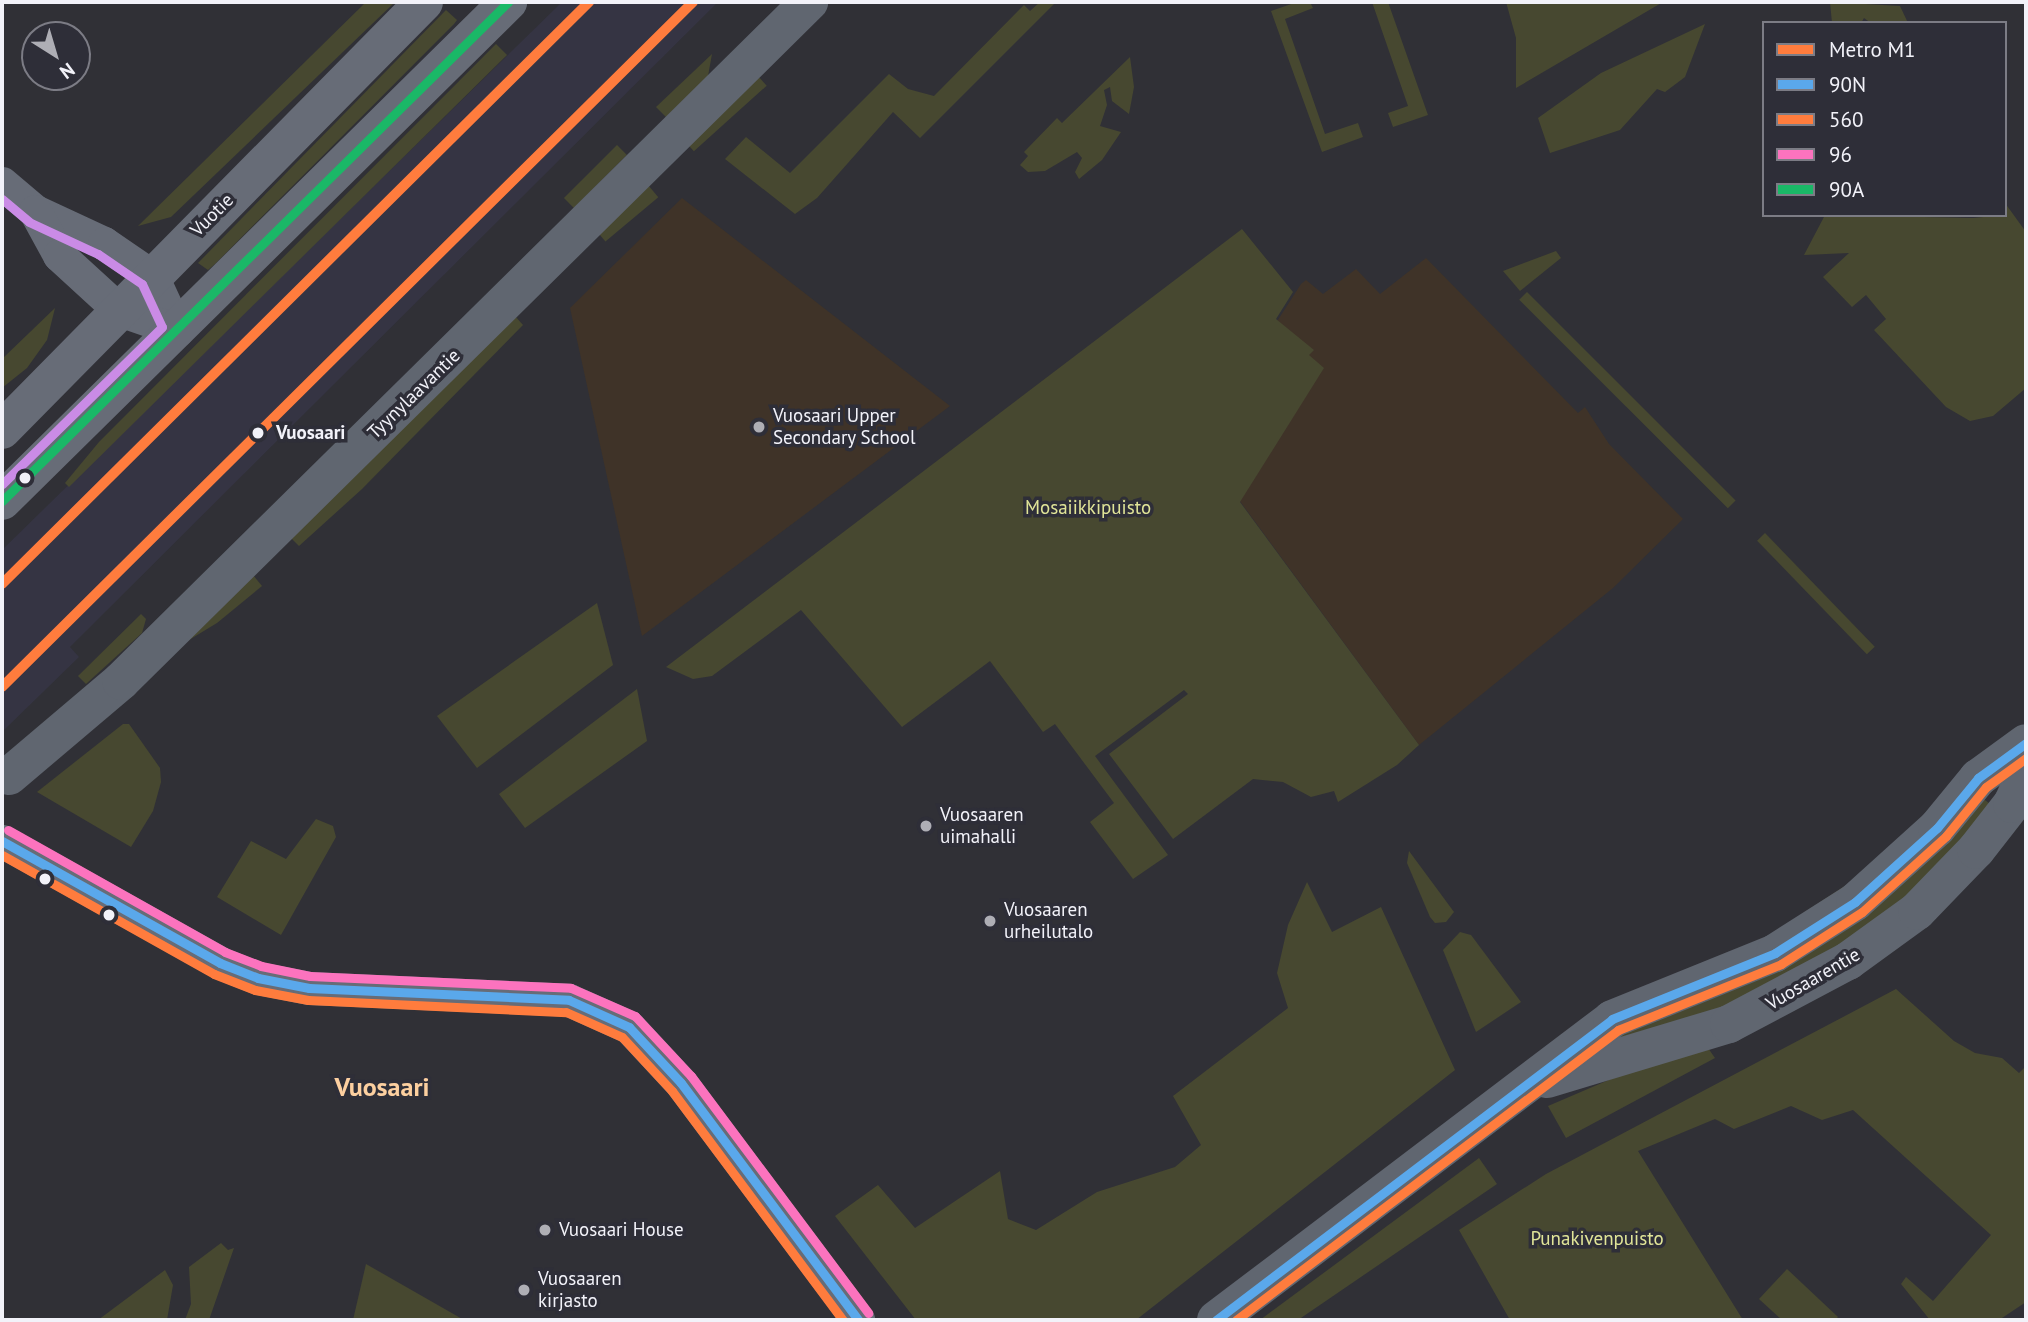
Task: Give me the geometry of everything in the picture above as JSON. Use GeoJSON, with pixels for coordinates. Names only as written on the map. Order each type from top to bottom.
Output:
{"type":"FeatureCollection","features":[{"type":"Feature","properties":{"kind":"main road","name":"Vuotie"},"geometry":{"type":"LineString","coordinates":[[2,430],[424,2]]}},
{"type":"Feature","properties":{"kind":"main road"},"geometry":{"type":"LineString","coordinates":[[2,501],[508,2]]}},
{"type":"Feature","properties":{"kind":"street","name":"Tyynylaavantie"},"geometry":{"type":"LineString","coordinates":[[9,776],[131,672],[809,2]]}},
{"type":"Feature","properties":{"kind":"street"},"geometry":{"type":"LineString","coordinates":[[2,183],[35,211],[104,243],[152,276],[177,330]]}},
{"type":"Feature","properties":{"kind":"street"},"geometry":{"type":"LineString","coordinates":[[35,211],[59,255],[119,310],[177,330]]}},
{"type":"Feature","properties":{"kind":"street","name":"Vuosaarentie"},"geometry":{"type":"LineString","coordinates":[[1216,1320],[1532,1084],[1573,1046],[1612,1019],[1775,953],[1855,902],[1937,828],[1978,778],[2026,743]]}},
{"type":"Feature","properties":{"kind":"street","name":"Vuosaarentie"},"geometry":{"type":"LineString","coordinates":[[1532,1084],[1729,1024],[1819,980],[1917,911],[1976,850],[2012,804],[2026,774]]}},
{"type":"Feature","properties":{"kind":"street"},"geometry":{"type":"LineString","coordinates":[[2,841],[220,963],[274,982],[569,1000],[629,1027],[681,1083],[858,1320]]}},
{"type":"Feature","properties":{"kind":"shaded area"},"geometry":{"type":"Polygon","coordinates":[[[562,2],[718,2],[70,647],[79,657],[2,732],[2,550],[562,2]]]}},
{"type":"Feature","properties":{"kind":"shaded area","name":"Vuosaari Upper Secondary School"},"geometry":{"type":"Polygon","coordinates":[[[682,198],[950,406],[642,636],[570,308],[682,198]]]}},
{"type":"Feature","properties":{"kind":"shaded area"},"geometry":{"type":"Polygon","coordinates":[[[1426,258],[1578,413],[1585,407],[1609,444],[1683,519],[1613,588],[1419,745],[1198,444],[1301,284],[1306,280],[1323,294],[1356,269],[1380,294],[1426,258]]]}},
{"type":"Feature","properties":{"kind":"green space"},"geometry":{"type":"Polygon","coordinates":[[[366,2],[395,2],[171,217],[138,226],[366,2]]]}},
{"type":"Feature","properties":{"kind":"green space"},"geometry":{"type":"Polygon","coordinates":[[[1040,2],[1056,2],[920,138],[893,112],[817,198],[795,214],[725,159],[746,137],[790,173],[889,74],[908,89],[934,96],[1024,5],[1030,11],[1040,2]]]}},
{"type":"Feature","properties":{"kind":"green space"},"geometry":{"type":"Polygon","coordinates":[[[1297,2],[1310,2],[1313,8],[1285,19],[1325,134],[1358,123],[1363,137],[1322,152],[1271,11],[1297,2]]]}},
{"type":"Feature","properties":{"kind":"green space"},"geometry":{"type":"Polygon","coordinates":[[[1372,2],[1388,2],[1428,115],[1393,127],[1388,113],[1408,106],[1372,2]]]}},
{"type":"Feature","properties":{"kind":"green space"},"geometry":{"type":"Polygon","coordinates":[[[1506,2],[1663,2],[1516,88],[1516,38],[1506,2]]]}},
{"type":"Feature","properties":{"kind":"green space"},"geometry":{"type":"Polygon","coordinates":[[[1830,2],[1900,6],[1907,21],[1868,21],[1864,18],[1862,21],[1832,21],[1830,2]]]}},
{"type":"Feature","properties":{"kind":"green space"},"geometry":{"type":"Polygon","coordinates":[[[446,10],[457,20],[454,24],[215,264],[208,270],[198,263],[446,10]]]}},
{"type":"Feature","properties":{"kind":"green space"},"geometry":{"type":"Polygon","coordinates":[[[1705,24],[1685,77],[1665,92],[1657,89],[1620,130],[1550,153],[1538,118],[1601,73],[1705,24]]]}},
{"type":"Feature","properties":{"kind":"green space"},"geometry":{"type":"Polygon","coordinates":[[[496,44],[507,55],[69,487],[65,483],[99,442],[496,44]]]}},
{"type":"Feature","properties":{"kind":"green space"},"geometry":{"type":"Polygon","coordinates":[[[712,54],[708,76],[666,117],[656,107],[712,54]]]}},
{"type":"Feature","properties":{"kind":"green space"},"geometry":{"type":"Polygon","coordinates":[[[1130,57],[1134,87],[1129,114],[1112,101],[1110,87],[1104,90],[1107,105],[1100,126],[1121,132],[1102,160],[1079,179],[1075,172],[1082,158],[1077,152],[1045,171],[1028,172],[1020,165],[1028,156],[1024,152],[1057,118],[1062,123],[1130,57]]]}},
{"type":"Feature","properties":{"kind":"green space"},"geometry":{"type":"Polygon","coordinates":[[[758,76],[767,86],[694,151],[685,142],[758,76]]]}},
{"type":"Feature","properties":{"kind":"green space"},"geometry":{"type":"Polygon","coordinates":[[[617,145],[627,155],[574,208],[564,198],[617,145]]]}},
{"type":"Feature","properties":{"kind":"green space"},"geometry":{"type":"Polygon","coordinates":[[[648,185],[658,197],[605,242],[595,229],[648,185]]]}},
{"type":"Feature","properties":{"kind":"green space"},"geometry":{"type":"Polygon","coordinates":[[[2007,206],[2026,232],[2026,388],[1993,416],[1970,421],[1946,407],[1874,330],[1886,319],[1866,295],[1852,307],[1823,277],[1849,253],[1804,255],[1824,217],[2007,217],[2007,206]]]}},
{"type":"Feature","properties":{"kind":"green space","name":"Mosaiikkipuisto"},"geometry":{"type":"Polygon","coordinates":[[[1242,229],[1293,292],[1276,319],[1314,350],[1309,355],[1324,368],[1240,502],[1419,745],[1397,765],[1338,802],[1334,791],[1311,797],[1283,782],[1253,779],[1173,839],[1109,754],[1188,694],[1184,690],[1095,756],[1168,855],[1133,879],[1090,822],[1114,803],[1055,724],[1043,732],[990,661],[902,727],[801,610],[712,676],[693,679],[666,667],[1242,229]]]}},
{"type":"Feature","properties":{"kind":"green space"},"geometry":{"type":"Polygon","coordinates":[[[1556,251],[1561,258],[1520,291],[1503,271],[1556,251]]]}},
{"type":"Feature","properties":{"kind":"green space"},"geometry":{"type":"Polygon","coordinates":[[[1527,292],[1736,501],[1728,508],[1519,300],[1527,292]]]}},
{"type":"Feature","properties":{"kind":"green space"},"geometry":{"type":"Polygon","coordinates":[[[55,308],[47,340],[27,368],[2,388],[2,359],[55,308]]]}},
{"type":"Feature","properties":{"kind":"green space"},"geometry":{"type":"Polygon","coordinates":[[[515,316],[523,325],[362,489],[299,546],[290,537],[515,316]]]}},
{"type":"Feature","properties":{"kind":"green space"},"geometry":{"type":"Polygon","coordinates":[[[1765,533],[1875,647],[1867,654],[1757,541],[1765,533]]]}},
{"type":"Feature","properties":{"kind":"green space"},"geometry":{"type":"Polygon","coordinates":[[[253,575],[262,586],[217,623],[184,643],[253,575]]]}},
{"type":"Feature","properties":{"kind":"green space"},"geometry":{"type":"Polygon","coordinates":[[[597,603],[613,665],[477,768],[437,716],[597,603]]]}},
{"type":"Feature","properties":{"kind":"green space"},"geometry":{"type":"Polygon","coordinates":[[[141,614],[146,619],[142,633],[86,684],[78,676],[141,614]]]}},
{"type":"Feature","properties":{"kind":"green space"},"geometry":{"type":"Polygon","coordinates":[[[637,689],[647,741],[525,828],[499,794],[637,689]]]}},
{"type":"Feature","properties":{"kind":"green space"},"geometry":{"type":"Polygon","coordinates":[[[123,724],[129,724],[160,768],[161,782],[153,811],[131,847],[37,792],[123,724]]]}},
{"type":"Feature","properties":{"kind":"green space"},"geometry":{"type":"Polygon","coordinates":[[[1981,797],[1994,807],[1966,842],[1859,941],[1729,1012],[1607,1041],[1981,797]]]}},
{"type":"Feature","properties":{"kind":"green space"},"geometry":{"type":"Polygon","coordinates":[[[316,819],[333,826],[336,837],[281,935],[217,897],[251,841],[286,859],[316,819]]]}},
{"type":"Feature","properties":{"kind":"green space"},"geometry":{"type":"Polygon","coordinates":[[[1409,851],[1454,912],[1446,922],[1435,923],[1430,917],[1407,863],[1409,851]]]}},
{"type":"Feature","properties":{"kind":"green space"},"geometry":{"type":"Polygon","coordinates":[[[1307,882],[1332,932],[1381,907],[1455,1070],[1136,1320],[916,1320],[835,1216],[878,1185],[915,1228],[1000,1171],[1008,1219],[1036,1230],[1097,1192],[1175,1167],[1201,1145],[1173,1096],[1288,1008],[1277,973],[1288,925],[1307,882]]]}},
{"type":"Feature","properties":{"kind":"green space"},"geometry":{"type":"Polygon","coordinates":[[[1460,932],[1471,935],[1521,1002],[1476,1032],[1443,950],[1460,932]]]}},
{"type":"Feature","properties":{"kind":"green space","name":"Punakivenpuisto"},"geometry":{"type":"Polygon","coordinates":[[[1896,989],[1954,1041],[1975,1053],[2002,1058],[2019,1073],[2026,1066],[2026,1302],[1999,1320],[1930,1320],[1901,1284],[1906,1277],[1933,1301],[1991,1235],[1853,1110],[1822,1120],[1791,1106],[1734,1129],[1715,1119],[1638,1151],[1743,1320],[1510,1320],[1459,1230],[1546,1174],[1896,989]]]}},
{"type":"Feature","properties":{"kind":"green space"},"geometry":{"type":"Polygon","coordinates":[[[1708,1048],[1715,1058],[1566,1138],[1548,1106],[1611,1079],[1708,1048]]]}},
{"type":"Feature","properties":{"kind":"green space"},"geometry":{"type":"Polygon","coordinates":[[[1479,1158],[1497,1184],[1298,1320],[1260,1320],[1479,1158]]]}},
{"type":"Feature","properties":{"kind":"green space"},"geometry":{"type":"Polygon","coordinates":[[[221,1243],[228,1250],[234,1248],[209,1320],[185,1320],[191,1304],[189,1267],[221,1243]]]}},
{"type":"Feature","properties":{"kind":"green space"},"geometry":{"type":"Polygon","coordinates":[[[366,1264],[464,1320],[353,1320],[366,1264]]]}},
{"type":"Feature","properties":{"kind":"green space"},"geometry":{"type":"Polygon","coordinates":[[[1787,1269],[1838,1317],[1835,1320],[1782,1320],[1759,1299],[1787,1269]]]}},
{"type":"Feature","properties":{"kind":"green space"},"geometry":{"type":"Polygon","coordinates":[[[165,1270],[173,1285],[167,1320],[98,1320],[165,1270]]]}},
{"type":"Feature","properties":{"kind":"metro line","name":"M1"},"geometry":{"type":"LineString","coordinates":[[2,584],[589,2]]}},
{"type":"Feature","properties":{"kind":"metro line","name":"M1"},"geometry":{"type":"LineString","coordinates":[[2,687],[693,2]]}},
{"type":"Feature","properties":{"kind":"transit line","name":"90A"},"geometry":{"type":"LineString","coordinates":[[2,501],[508,2]]}},
{"type":"Feature","properties":{"kind":"transit line"},"geometry":{"type":"LineString","coordinates":[[2,199],[29,222],[98,254],[142,284],[162,327],[2,484]]}},
{"type":"Feature","properties":{"kind":"transit line","name":"90N"},"geometry":{"type":"LineString","coordinates":[[1216,1320],[1612,1019],[1775,953],[1855,902],[1937,828],[1978,778],[2026,743]]}},
{"type":"Feature","properties":{"kind":"transit line","name":"560"},"geometry":{"type":"LineString","coordinates":[[1236,1320],[1618,1030],[1781,964],[1862,912],[1946,836],[1986,787],[2026,758]]}},
{"type":"Feature","properties":{"kind":"transit line","name":"96"},"geometry":{"type":"LineString","coordinates":[[8,830],[225,952],[261,966],[310,976],[571,988],[635,1016],[691,1076],[868,1313]]}},
{"type":"Feature","properties":{"kind":"transit line","name":"90N"},"geometry":{"type":"LineString","coordinates":[[2,841],[220,963],[258,978],[309,988],[569,1000],[629,1027],[681,1083],[858,1320]]}},
{"type":"Feature","properties":{"kind":"transit line","name":"560"},"geometry":{"type":"LineString","coordinates":[[2,855],[214,974],[255,990],[308,1000],[566,1012],[622,1037],[672,1091],[843,1320]]}},
{"type":"Feature","properties":{"kind":"place","name":"Vuosaari Upper Secondary School"},"geometry":{"type":"Point","coordinates":[759,427]}},
{"type":"Feature","properties":{"kind":"place","name":"Vuosaari"},"geometry":{"type":"Point","coordinates":[258,433]}},
{"type":"Feature","properties":{"kind":"place","name":"Vuosaaren uimahalli"},"geometry":{"type":"Point","coordinates":[926,826]}},
{"type":"Feature","properties":{"kind":"place","name":"Vuosaaren urheilutalo"},"geometry":{"type":"Point","coordinates":[990,921]}},
{"type":"Feature","properties":{"kind":"place","name":"Vuosaari House"},"geometry":{"type":"Point","coordinates":[545,1230]}},
{"type":"Feature","properties":{"kind":"place","name":"Vuosaaren kirjasto"},"geometry":{"type":"Point","coordinates":[524,1290]}},
{"type":"Feature","properties":{"kind":"district","name":"Vuosaari"},"geometry":{"type":"Point","coordinates":[382,1087]}}]}
